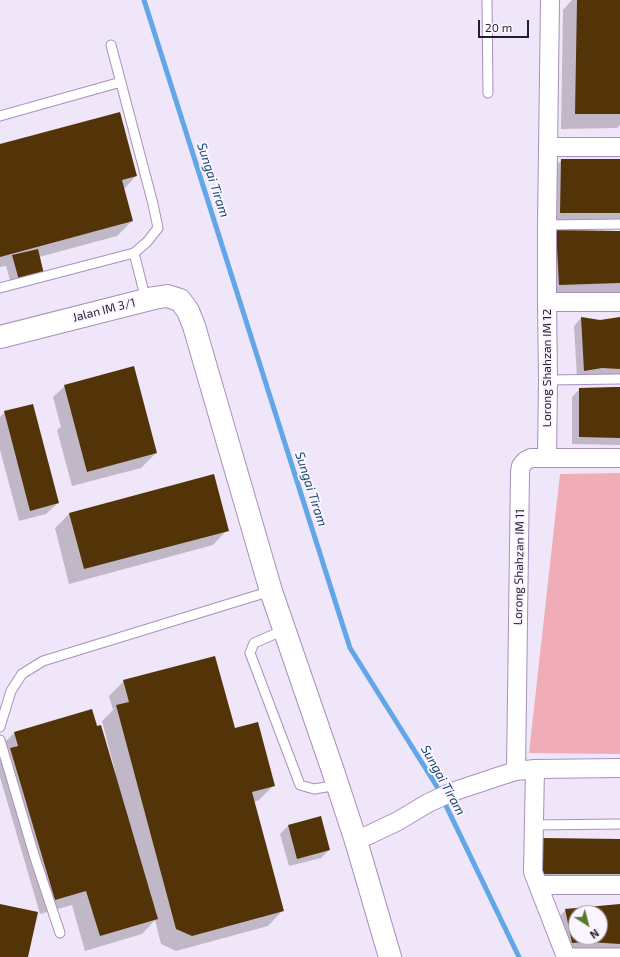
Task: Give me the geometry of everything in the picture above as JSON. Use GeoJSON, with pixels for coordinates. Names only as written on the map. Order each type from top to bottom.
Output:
{"type":"FeatureCollection","features":[{"type":"Feature","properties":{"kind":"street"},"geometry":{"type":"LineString","coordinates":[[547,302],[550,0]]}},
{"type":"Feature","properties":{"kind":"street"},"geometry":{"type":"LineString","coordinates":[[548,147],[620,147]]}},
{"type":"Feature","properties":{"kind":"street","name":"Jalan IM 3/1"},"geometry":{"type":"LineString","coordinates":[[0,337],[167,296],[180,300],[188,312],[194,326],[271,591],[338,785],[390,957]]}},
{"type":"Feature","properties":{"kind":"street","name":"Lorong Shahzan IM 12"},"geometry":{"type":"LineString","coordinates":[[547,458],[547,302],[620,302]]}},
{"type":"Feature","properties":{"kind":"street","name":"Lorong Shahzan IM 11"},"geometry":{"type":"LineString","coordinates":[[516,771],[521,466],[525,461],[531,458],[620,458]]}},
{"type":"Feature","properties":{"kind":"street"},"geometry":{"type":"LineString","coordinates":[[356,841],[398,821],[428,803],[452,792],[516,771],[535,769],[620,768]]}},
{"type":"Feature","properties":{"kind":"street"},"geometry":{"type":"LineString","coordinates":[[535,769],[533,872],[565,955]]}},
{"type":"Feature","properties":{"kind":"street"},"geometry":{"type":"LineString","coordinates":[[538,885],[620,885]]}},
{"type":"Feature","properties":{"kind":"lane"},"geometry":{"type":"LineString","coordinates":[[487,0],[488,93]]}},
{"type":"Feature","properties":{"kind":"lane"},"geometry":{"type":"LineString","coordinates":[[0,288],[134,253],[147,242],[158,228],[111,45]]}},
{"type":"Feature","properties":{"kind":"lane"},"geometry":{"type":"LineString","coordinates":[[0,116],[121,82]]}},
{"type":"Feature","properties":{"kind":"lane"},"geometry":{"type":"LineString","coordinates":[[547,225],[620,224]]}},
{"type":"Feature","properties":{"kind":"lane"},"geometry":{"type":"LineString","coordinates":[[134,253],[146,300]]}},
{"type":"Feature","properties":{"kind":"lane"},"geometry":{"type":"LineString","coordinates":[[548,380],[620,379]]}},
{"type":"Feature","properties":{"kind":"lane"},"geometry":{"type":"LineString","coordinates":[[0,727],[11,691],[22,674],[43,661],[271,591]]}},
{"type":"Feature","properties":{"kind":"lane"},"geometry":{"type":"LineString","coordinates":[[284,629],[254,644],[250,653],[300,785],[314,789],[338,785]]}},
{"type":"Feature","properties":{"kind":"lane"},"geometry":{"type":"LineString","coordinates":[[0,740],[35,858],[60,933]]}},
{"type":"Feature","properties":{"kind":"lane"},"geometry":{"type":"LineString","coordinates":[[535,825],[620,824]]}},
{"type":"Feature","properties":{"kind":"lane"},"geometry":{"type":"LineString","coordinates":[[565,955],[620,953]]}},
{"type":"Feature","properties":{"kind":"shaded area"},"geometry":{"type":"Polygon","coordinates":[[[620,473],[620,754],[529,753],[560,474],[620,473]]]}},
{"type":"Feature","properties":{"kind":"building"},"geometry":{"type":"Polygon","coordinates":[[[577,0],[620,0],[620,114],[575,114],[577,0]]]}},
{"type":"Feature","properties":{"kind":"building"},"geometry":{"type":"Polygon","coordinates":[[[120,112],[137,176],[122,180],[133,221],[0,257],[0,144],[120,112]]]}},
{"type":"Feature","properties":{"kind":"building"},"geometry":{"type":"Polygon","coordinates":[[[561,159],[620,159],[620,213],[560,213],[561,159]]]}},
{"type":"Feature","properties":{"kind":"building"},"geometry":{"type":"Polygon","coordinates":[[[556,230],[620,231],[620,283],[559,285],[556,230]]]}},
{"type":"Feature","properties":{"kind":"building"},"geometry":{"type":"Polygon","coordinates":[[[38,249],[44,274],[19,280],[12,255],[38,249]]]}},
{"type":"Feature","properties":{"kind":"building"},"geometry":{"type":"Polygon","coordinates":[[[581,317],[600,320],[620,317],[620,369],[602,368],[584,371],[581,317]]]}},
{"type":"Feature","properties":{"kind":"building"},"geometry":{"type":"Polygon","coordinates":[[[134,366],[157,453],[87,472],[64,385],[134,366]]]}},
{"type":"Feature","properties":{"kind":"building"},"geometry":{"type":"Polygon","coordinates":[[[620,387],[620,438],[579,437],[579,388],[620,387]]]}},
{"type":"Feature","properties":{"kind":"building"},"geometry":{"type":"Polygon","coordinates":[[[33,404],[59,503],[30,511],[4,411],[33,404]]]}},
{"type":"Feature","properties":{"kind":"building"},"geometry":{"type":"Polygon","coordinates":[[[214,474],[229,531],[84,569],[69,513],[214,474]]]}},
{"type":"Feature","properties":{"kind":"building"},"geometry":{"type":"Polygon","coordinates":[[[215,656],[235,728],[258,722],[275,786],[252,792],[284,911],[192,936],[176,929],[116,705],[129,702],[123,680],[215,656]]]}},
{"type":"Feature","properties":{"kind":"building"},"geometry":{"type":"Polygon","coordinates":[[[92,709],[97,726],[101,725],[158,919],[100,936],[86,891],[55,900],[10,748],[18,746],[14,732],[92,709]]]}},
{"type":"Feature","properties":{"kind":"building"},"geometry":{"type":"Polygon","coordinates":[[[321,816],[330,850],[297,859],[288,825],[321,816]]]}},
{"type":"Feature","properties":{"kind":"building"},"geometry":{"type":"Polygon","coordinates":[[[543,838],[620,839],[620,874],[542,874],[543,838]]]}},
{"type":"Feature","properties":{"kind":"building"},"geometry":{"type":"Polygon","coordinates":[[[0,904],[38,912],[28,957],[0,957],[0,904]]]}},
{"type":"Feature","properties":{"kind":"building"},"geometry":{"type":"Polygon","coordinates":[[[620,904],[620,944],[608,943],[608,905],[620,904]]]}},
{"type":"Feature","properties":{"kind":"building"},"geometry":{"type":"Polygon","coordinates":[[[565,909],[568,909],[568,924],[565,909]]]}},
{"type":"Feature","properties":{"kind":"waterway","name":"Sungai Tiram"},"geometry":{"type":"LineString","coordinates":[[144,0],[350,648],[436,785],[519,957]]}}]}
